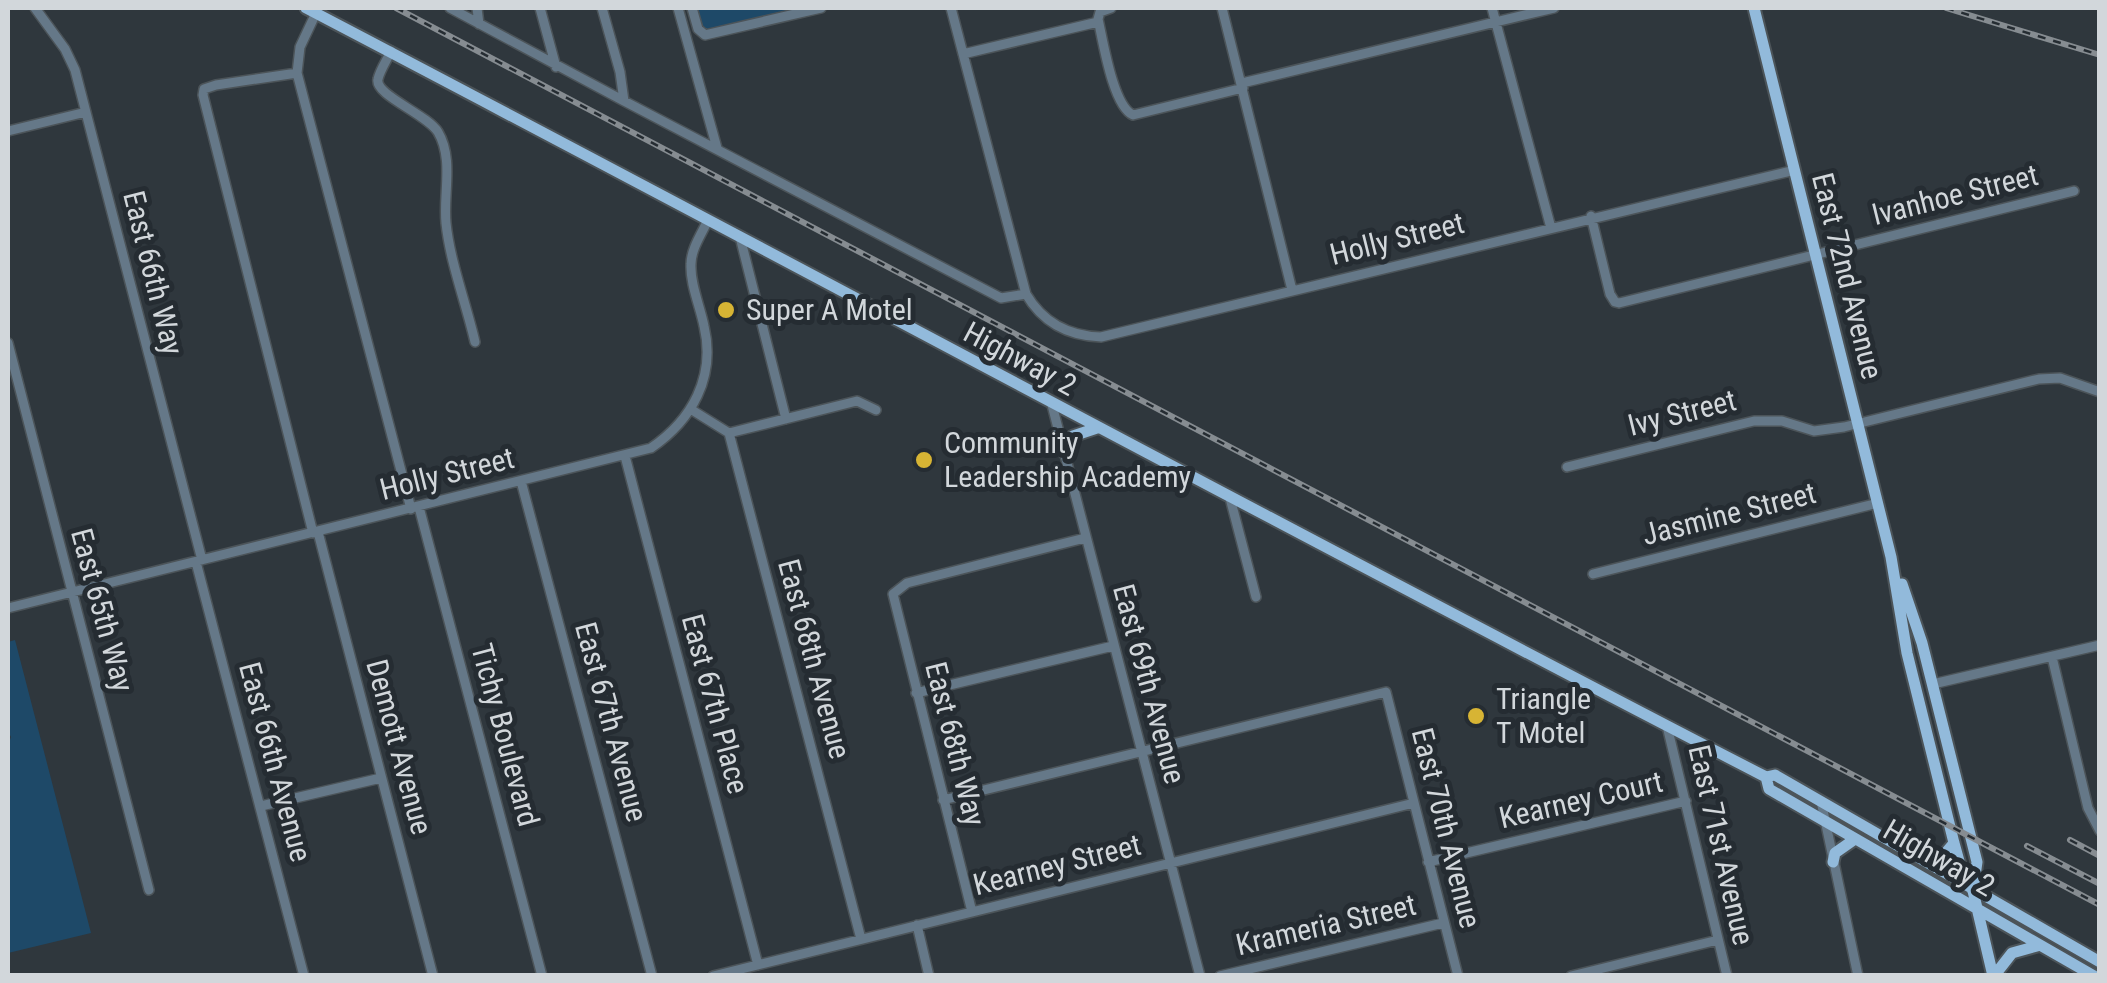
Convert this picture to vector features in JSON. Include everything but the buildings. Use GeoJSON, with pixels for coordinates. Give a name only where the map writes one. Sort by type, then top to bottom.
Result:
{"type":"FeatureCollection","features":[{"type":"Feature","properties":{"kind":"main road","name":"East 72nd Avenue"},"geometry":{"type":"LineString","coordinates":[[1754,8],[1891,557],[1907,653],[1954,844],[1962,872],[1973,891],[1993,976]]}},
{"type":"Feature","properties":{"kind":"main road","name":"Highway 2"},"geometry":{"type":"LineString","coordinates":[[311,10],[1052,405],[1766,778],[1769,788],[2094,976]]}},
{"type":"Feature","properties":{"kind":"main road"},"geometry":{"type":"LineString","coordinates":[[1064,452],[1073,436],[1097,428]]}},
{"type":"Feature","properties":{"kind":"main road","name":"East 72nd Avenue"},"geometry":{"type":"LineString","coordinates":[[1891,557],[1918,626],[1977,862],[1973,891]]}},
{"type":"Feature","properties":{"kind":"main road","name":"Highway 2"},"geometry":{"type":"LineString","coordinates":[[1766,778],[1775,774],[2100,962]]}},
{"type":"Feature","properties":{"kind":"main road"},"geometry":{"type":"LineString","coordinates":[[1833,862],[1835,852],[1855,839]]}},
{"type":"Feature","properties":{"kind":"main road"},"geometry":{"type":"LineString","coordinates":[[1910,854],[1936,858],[1949,852],[1954,844]]}},
{"type":"Feature","properties":{"kind":"main road"},"geometry":{"type":"LineString","coordinates":[[1993,976],[2016,950],[2040,946]]}},
{"type":"Feature","properties":{"kind":"street","name":"East 66th Way"},"geometry":{"type":"LineString","coordinates":[[35,8],[69,56],[86,112],[199,561]]}},
{"type":"Feature","properties":{"kind":"street"},"geometry":{"type":"LineString","coordinates":[[450,8],[1001,298],[1026,294],[951,8]]}},
{"type":"Feature","properties":{"kind":"street"},"geometry":{"type":"LineString","coordinates":[[477,8],[480,24]]}},
{"type":"Feature","properties":{"kind":"street"},"geometry":{"type":"LineString","coordinates":[[540,8],[556,66]]}},
{"type":"Feature","properties":{"kind":"street"},"geometry":{"type":"LineString","coordinates":[[602,8],[624,101]]}},
{"type":"Feature","properties":{"kind":"street"},"geometry":{"type":"LineString","coordinates":[[678,8],[717,148]]}},
{"type":"Feature","properties":{"kind":"street"},"geometry":{"type":"LineString","coordinates":[[692,8],[698,29],[705,35],[821,8]]}},
{"type":"Feature","properties":{"kind":"street"},"geometry":{"type":"LineString","coordinates":[[1111,8],[1100,12],[1098,22],[1118,100],[1133,114],[1554,8]]}},
{"type":"Feature","properties":{"kind":"street"},"geometry":{"type":"LineString","coordinates":[[1222,8],[1292,290]]}},
{"type":"Feature","properties":{"kind":"street"},"geometry":{"type":"LineString","coordinates":[[1492,8],[1550,228]]}},
{"type":"Feature","properties":{"kind":"street"},"geometry":{"type":"LineString","coordinates":[[311,10],[297,73],[415,508]]}},
{"type":"Feature","properties":{"kind":"street"},"geometry":{"type":"LineString","coordinates":[[963,54],[1098,22]]}},
{"type":"Feature","properties":{"kind":"street"},"geometry":{"type":"LineString","coordinates":[[390,51],[378,86],[385,95],[432,124],[442,140],[448,187],[446,224],[475,342]]}},
{"type":"Feature","properties":{"kind":"street"},"geometry":{"type":"LineString","coordinates":[[297,73],[206,87],[202,94],[316,532]]}},
{"type":"Feature","properties":{"kind":"street"},"geometry":{"type":"LineString","coordinates":[[8,131],[86,112]]}},
{"type":"Feature","properties":{"kind":"street","name":"Holly Street"},"geometry":{"type":"LineString","coordinates":[[1026,294],[1042,317],[1054,326],[1097,338],[1795,170]]}},
{"type":"Feature","properties":{"kind":"street","name":"Ivanhoe Street"},"geometry":{"type":"LineString","coordinates":[[1592,216],[1615,302],[1637,301],[2074,190]]}},
{"type":"Feature","properties":{"kind":"street"},"geometry":{"type":"LineString","coordinates":[[708,220],[690,261],[708,346],[702,384],[692,410],[728,433],[857,401],[876,410]]}},
{"type":"Feature","properties":{"kind":"street"},"geometry":{"type":"LineString","coordinates":[[740,237],[786,419]]}},
{"type":"Feature","properties":{"kind":"street","name":"East 65th Way"},"geometry":{"type":"LineString","coordinates":[[8,343],[149,890]]}},
{"type":"Feature","properties":{"kind":"street","name":"Ivy Street"},"geometry":{"type":"LineString","coordinates":[[1567,467],[1754,422],[1782,421],[1823,431],[2040,378],[2060,378],[2100,392]]}},
{"type":"Feature","properties":{"kind":"street","name":"East 69th Avenue"},"geometry":{"type":"LineString","coordinates":[[1052,405],[1200,976]]}},
{"type":"Feature","properties":{"kind":"street","name":"Holly Street"},"geometry":{"type":"LineString","coordinates":[[8,608],[625,456],[661,441],[692,410]]}},
{"type":"Feature","properties":{"kind":"street","name":"East 68th Avenue"},"geometry":{"type":"LineString","coordinates":[[728,433],[861,939]]}},
{"type":"Feature","properties":{"kind":"street","name":"East 67th Place"},"geometry":{"type":"LineString","coordinates":[[625,456],[758,964]]}},
{"type":"Feature","properties":{"kind":"street","name":"East 67th Avenue"},"geometry":{"type":"LineString","coordinates":[[521,482],[652,976]]}},
{"type":"Feature","properties":{"kind":"street"},"geometry":{"type":"LineString","coordinates":[[1230,498],[1256,597]]}},
{"type":"Feature","properties":{"kind":"street","name":"Jasmine Street"},"geometry":{"type":"LineString","coordinates":[[1593,574],[1878,503]]}},
{"type":"Feature","properties":{"kind":"street","name":"Tichy Boulevard"},"geometry":{"type":"LineString","coordinates":[[415,508],[542,976]]}},
{"type":"Feature","properties":{"kind":"street","name":"Demott Avenue"},"geometry":{"type":"LineString","coordinates":[[316,532],[433,976]]}},
{"type":"Feature","properties":{"kind":"street","name":"East 68th Way"},"geometry":{"type":"LineString","coordinates":[[972,912],[892,598],[896,588],[1085,538]]}},
{"type":"Feature","properties":{"kind":"street","name":"East 66th Avenue"},"geometry":{"type":"LineString","coordinates":[[199,561],[304,976]]}},
{"type":"Feature","properties":{"kind":"street"},"geometry":{"type":"LineString","coordinates":[[1933,684],[2100,645]]}},
{"type":"Feature","properties":{"kind":"street"},"geometry":{"type":"LineString","coordinates":[[916,693],[1113,646]]}},
{"type":"Feature","properties":{"kind":"street"},"geometry":{"type":"LineString","coordinates":[[2052,656],[2100,831]]}},
{"type":"Feature","properties":{"kind":"street","name":"East 70th Avenue"},"geometry":{"type":"LineString","coordinates":[[1140,751],[1386,692],[1458,976]]}},
{"type":"Feature","properties":{"kind":"street","name":"East 71st Avenue"},"geometry":{"type":"LineString","coordinates":[[1667,726],[1727,976]]}},
{"type":"Feature","properties":{"kind":"street"},"geometry":{"type":"LineString","coordinates":[[943,800],[1140,751]]}},
{"type":"Feature","properties":{"kind":"street"},"geometry":{"type":"LineString","coordinates":[[261,806],[381,778]]}},
{"type":"Feature","properties":{"kind":"street","name":"Kearney Court"},"geometry":{"type":"LineString","coordinates":[[1428,862],[1686,801]]}},
{"type":"Feature","properties":{"kind":"street"},"geometry":{"type":"LineString","coordinates":[[1821,802],[1858,976]]}},
{"type":"Feature","properties":{"kind":"street","name":"Kearney Street"},"geometry":{"type":"LineString","coordinates":[[712,976],[1414,804]]}},
{"type":"Feature","properties":{"kind":"street","name":"Krameria Street"},"geometry":{"type":"LineString","coordinates":[[1220,976],[1444,923]]}},
{"type":"Feature","properties":{"kind":"street"},"geometry":{"type":"LineString","coordinates":[[917,926],[930,976]]}},
{"type":"Feature","properties":{"kind":"street"},"geometry":{"type":"LineString","coordinates":[[1572,976],[1718,940]]}},
{"type":"Feature","properties":{"kind":"shaded area"},"geometry":{"type":"Polygon","coordinates":[[[689,8],[821,8],[710,35],[689,8]]]}},
{"type":"Feature","properties":{"kind":"shaded area"},"geometry":{"type":"Polygon","coordinates":[[[15,640],[91,933],[8,953],[11,737],[8,642],[15,640]]]}},
{"type":"Feature","properties":{"kind":"railway"},"geometry":{"type":"LineString","coordinates":[[396,8],[2100,905]]}},
{"type":"Feature","properties":{"kind":"railway"},"geometry":{"type":"LineString","coordinates":[[1946,8],[2100,55]]}},
{"type":"Feature","properties":{"kind":"railway"},"geometry":{"type":"LineString","coordinates":[[2070,840],[2100,856]]}},
{"type":"Feature","properties":{"kind":"railway"},"geometry":{"type":"LineString","coordinates":[[2027,846],[2100,884]]}},
{"type":"Feature","properties":{"kind":"place","name":"Super A Motel"},"geometry":{"type":"Point","coordinates":[726,310]}},
{"type":"Feature","properties":{"kind":"place","name":"Community Leadership Academy"},"geometry":{"type":"Point","coordinates":[924,460]}},
{"type":"Feature","properties":{"kind":"place","name":"Triangle T Motel"},"geometry":{"type":"Point","coordinates":[1476,716]}}]}
